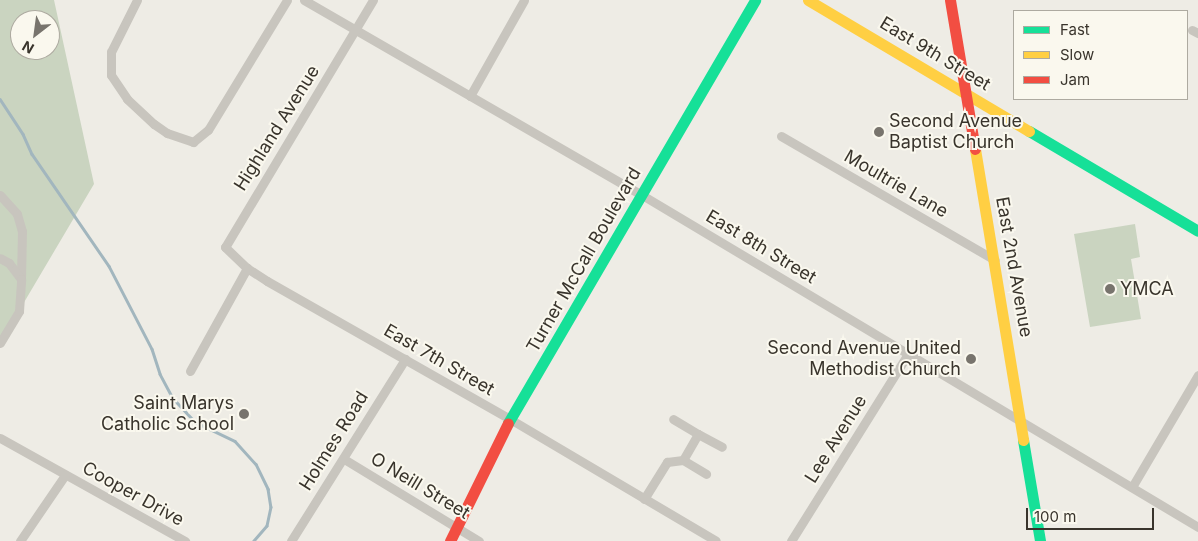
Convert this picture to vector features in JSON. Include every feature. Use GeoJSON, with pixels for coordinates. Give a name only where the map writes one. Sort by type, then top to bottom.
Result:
{"type":"FeatureCollection","features":[{"type":"Feature","properties":{"kind":"main road","name":"Turner McCall Boulevard"},"geometry":{"type":"LineString","coordinates":[[450,541],[454,527],[510,419],[755,0]]}},
{"type":"Feature","properties":{"kind":"main road","name":"East 9th Street"},"geometry":{"type":"LineString","coordinates":[[808,0],[1198,231]]}},
{"type":"Feature","properties":{"kind":"main road","name":"East 2nd Avenue"},"geometry":{"type":"LineString","coordinates":[[950,0],[995,260],[1040,541]]}},
{"type":"Feature","properties":{"kind":"street"},"geometry":{"type":"LineString","coordinates":[[137,0],[111,52],[111,75],[127,99],[154,124],[167,133],[193,142],[208,130],[287,0]]}},
{"type":"Feature","properties":{"kind":"street","name":"East 8th Street"},"geometry":{"type":"LineString","coordinates":[[304,0],[642,195],[1198,527]]}},
{"type":"Feature","properties":{"kind":"street","name":"Highland Avenue"},"geometry":{"type":"LineString","coordinates":[[247,268],[226,247],[231,234],[373,0]]}},
{"type":"Feature","properties":{"kind":"street"},"geometry":{"type":"LineString","coordinates":[[470,96],[524,0]]}},
{"type":"Feature","properties":{"kind":"street","name":"Moultrie Lane"},"geometry":{"type":"LineString","coordinates":[[781,136],[995,260]]}},
{"type":"Feature","properties":{"kind":"street"},"geometry":{"type":"LineString","coordinates":[[0,194],[16,214],[22,231],[19,311],[0,343]]}},
{"type":"Feature","properties":{"kind":"street"},"geometry":{"type":"LineString","coordinates":[[0,258],[9,263],[21,279]]}},
{"type":"Feature","properties":{"kind":"street"},"geometry":{"type":"LineString","coordinates":[[190,370],[247,268]]}},
{"type":"Feature","properties":{"kind":"street","name":"East 7th Street"},"geometry":{"type":"LineString","coordinates":[[247,268],[510,419],[716,541]]}},
{"type":"Feature","properties":{"kind":"street","name":"Lee Avenue"},"geometry":{"type":"LineString","coordinates":[[792,541],[908,354]]}},
{"type":"Feature","properties":{"kind":"street","name":"Holmes Road"},"geometry":{"type":"LineString","coordinates":[[291,541],[405,359]]}},
{"type":"Feature","properties":{"kind":"street"},"geometry":{"type":"LineString","coordinates":[[1132,487],[1198,375]]}},
{"type":"Feature","properties":{"kind":"street"},"geometry":{"type":"LineString","coordinates":[[673,419],[722,447]]}},
{"type":"Feature","properties":{"kind":"street"},"geometry":{"type":"LineString","coordinates":[[683,460],[698,434]]}},
{"type":"Feature","properties":{"kind":"street","name":"Cooper Drive"},"geometry":{"type":"LineString","coordinates":[[0,438],[185,541]]}},
{"type":"Feature","properties":{"kind":"street","name":"O Neill Street"},"geometry":{"type":"LineString","coordinates":[[344,459],[479,541]]}},
{"type":"Feature","properties":{"kind":"street"},"geometry":{"type":"LineString","coordinates":[[644,498],[667,462],[683,460],[706,474]]}},
{"type":"Feature","properties":{"kind":"street"},"geometry":{"type":"LineString","coordinates":[[20,541],[65,475]]}},
{"type":"Feature","properties":{"kind":"green space"},"geometry":{"type":"Polygon","coordinates":[[[0,0],[54,0],[56,10],[10,10],[10,60],[60,60],[60,28],[94,184],[0,343],[0,0]]]}},
{"type":"Feature","properties":{"kind":"green space","name":"YMCA"},"geometry":{"type":"Polygon","coordinates":[[[1135,224],[1140,257],[1131,259],[1141,319],[1090,327],[1074,234],[1135,224]]]}},
{"type":"Feature","properties":{"kind":"waterway"},"geometry":{"type":"LineString","coordinates":[[0,99],[23,134],[32,154],[109,266],[152,349],[160,374],[172,397],[195,422],[235,441],[256,464],[268,489],[271,507],[267,526],[254,541]]}},
{"type":"Feature","properties":{"kind":"traffic: fast"},"geometry":{"type":"LineString","coordinates":[[508,423],[755,0]]}},
{"type":"Feature","properties":{"kind":"traffic: fast"},"geometry":{"type":"LineString","coordinates":[[1029,131],[1198,231]]}},
{"type":"Feature","properties":{"kind":"traffic: fast"},"geometry":{"type":"LineString","coordinates":[[1023,440],[1040,541]]}},
{"type":"Feature","properties":{"kind":"traffic: slow"},"geometry":{"type":"LineString","coordinates":[[808,0],[1029,131]]}},
{"type":"Feature","properties":{"kind":"traffic: slow"},"geometry":{"type":"LineString","coordinates":[[975,149],[1023,440]]}},
{"type":"Feature","properties":{"kind":"traffic: jam"},"geometry":{"type":"LineString","coordinates":[[950,0],[975,149]]}},
{"type":"Feature","properties":{"kind":"traffic: jam"},"geometry":{"type":"LineString","coordinates":[[450,541],[508,423]]}},
{"type":"Feature","properties":{"kind":"place","name":"Second Avenue Baptist Church"},"geometry":{"type":"Point","coordinates":[879,132]}},
{"type":"Feature","properties":{"kind":"place","name":"YMCA"},"geometry":{"type":"Point","coordinates":[1110,289]}},
{"type":"Feature","properties":{"kind":"place","name":"Second Avenue United Methodist Church"},"geometry":{"type":"Point","coordinates":[971,359]}},
{"type":"Feature","properties":{"kind":"place","name":"Saint Marys Catholic School"},"geometry":{"type":"Point","coordinates":[244,414]}}]}
